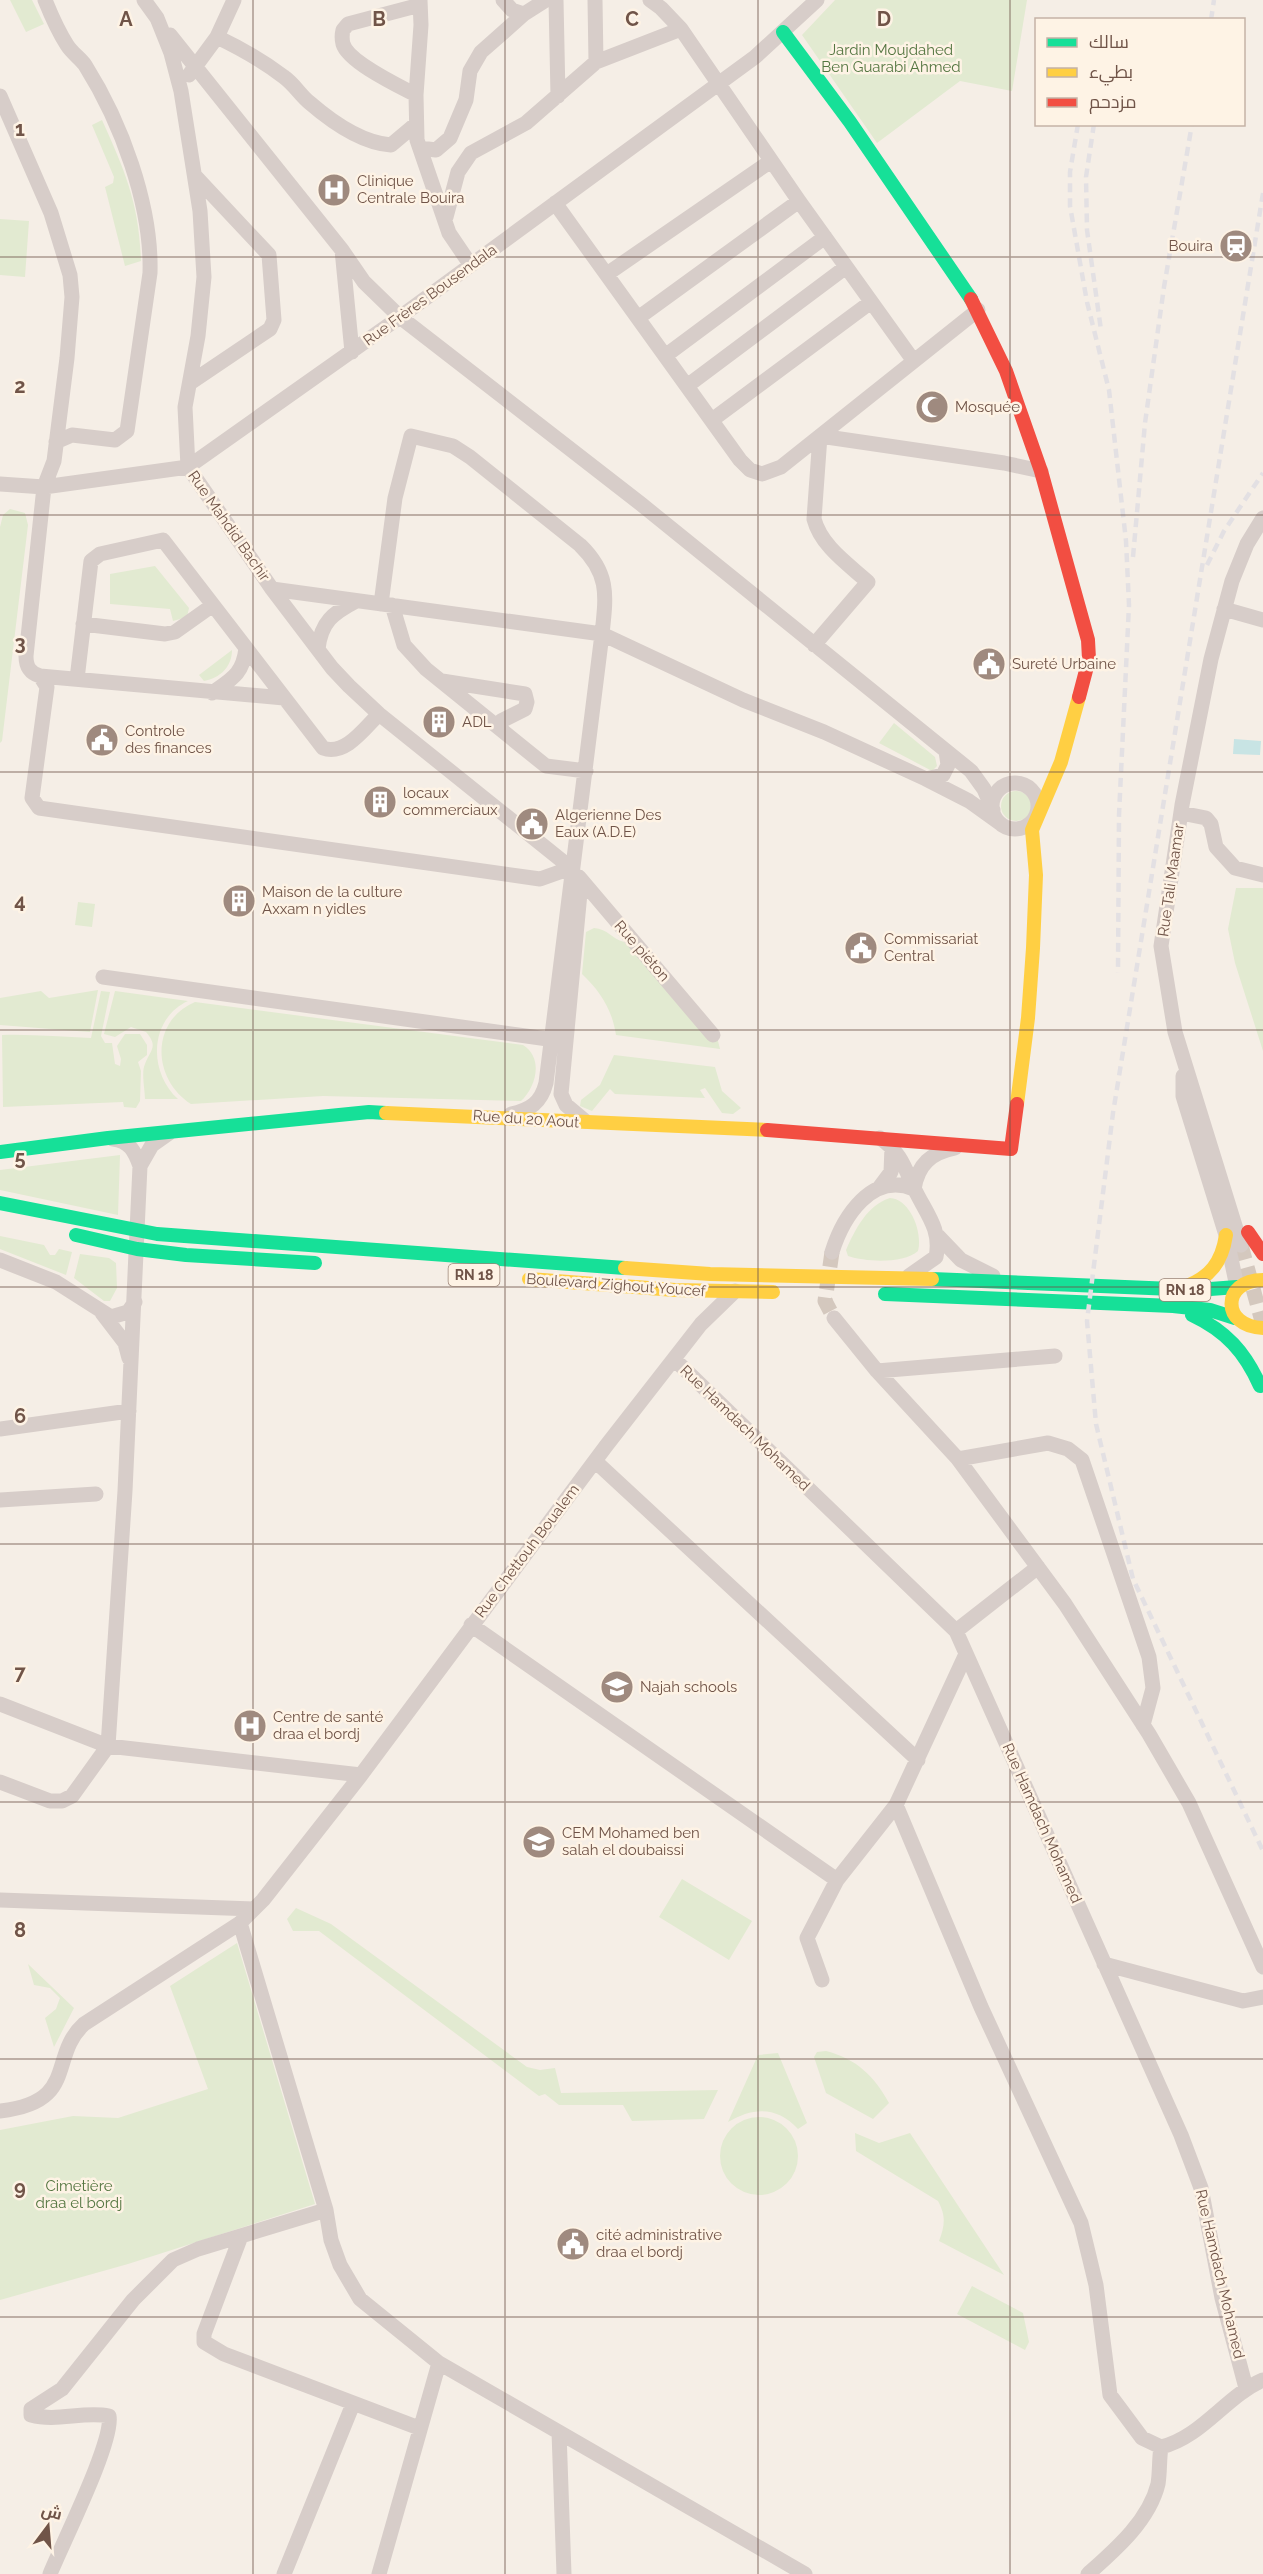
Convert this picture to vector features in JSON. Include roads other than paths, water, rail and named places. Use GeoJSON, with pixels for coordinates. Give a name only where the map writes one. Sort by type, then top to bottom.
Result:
{"type":"FeatureCollection","features":[{"type":"Feature","properties":{"kind":"main road"},"geometry":{"type":"LineString","coordinates":[[783,32],[850,122],[978,310],[1006,370],[1041,471],[1090,649],[1057,775],[1038,812],[1032,830],[1033,855]]}},
{"type":"Feature","properties":{"kind":"main road","name":"Rue du 20 Aout"},"geometry":{"type":"LineString","coordinates":[[0,1152],[108,1138],[369,1112],[502,1116],[587,1123],[879,1138],[1007,1150],[1013,1144],[1034,948],[1036,875],[1033,855]]}},
{"type":"Feature","properties":{"kind":"main road","name":"RN 18"},"geometry":{"type":"LineString","coordinates":[[0,1203],[137,1230]]}},
{"type":"Feature","properties":{"kind":"main road","name":"Boulevard Zighout Youcef"},"geometry":{"type":"LineString","coordinates":[[137,1230],[157,1234],[592,1267],[716,1274],[1007,1281],[1176,1289],[1237,1287],[1251,1279],[1263,1280]]}},
{"type":"Feature","properties":{"kind":"main road"},"geometry":{"type":"LineString","coordinates":[[58,1231],[137,1249],[186,1255],[326,1264]]}},
{"type":"Feature","properties":{"kind":"main road"},"geometry":{"type":"LineString","coordinates":[[1176,1289],[1194,1284],[1215,1268],[1221,1259],[1226,1235]]}},
{"type":"Feature","properties":{"kind":"main road"},"geometry":{"type":"LineString","coordinates":[[1245,1238],[1263,1254]]}},
{"type":"Feature","properties":{"kind":"main road","name":"Boulevard Zighout Youcef"},"geometry":{"type":"LineString","coordinates":[[520,1278],[675,1290],[789,1292]]}},
{"type":"Feature","properties":{"kind":"main road"},"geometry":{"type":"LineString","coordinates":[[1237,1287],[1231,1302],[1235,1318],[1248,1328],[1263,1328]]}},
{"type":"Feature","properties":{"kind":"main road","name":"RN 18"},"geometry":{"type":"LineString","coordinates":[[875,1293],[1173,1306],[1210,1310],[1235,1318]]}},
{"type":"Feature","properties":{"kind":"main road"},"geometry":{"type":"LineString","coordinates":[[1173,1306],[1232,1338],[1246,1353],[1260,1386]]}},
{"type":"Feature","properties":{"kind":"street"},"geometry":{"type":"LineString","coordinates":[[45,0],[68,47],[84,63],[98,88],[131,162],[142,196],[151,248],[150,273],[127,431],[115,440],[72,435],[56,442]]}},
{"type":"Feature","properties":{"kind":"street","name":"Rue Mahdid Bachir"},"geometry":{"type":"LineString","coordinates":[[144,0],[157,18],[171,53],[195,176],[204,277],[185,407],[188,467],[272,588],[343,680],[380,714],[571,868]]}},
{"type":"Feature","properties":{"kind":"street"},"geometry":{"type":"LineString","coordinates":[[180,91],[217,36],[234,0]]}},
{"type":"Feature","properties":{"kind":"street"},"geometry":{"type":"LineString","coordinates":[[504,0],[512,10],[524,14]]}},
{"type":"Feature","properties":{"kind":"street"},"geometry":{"type":"LineString","coordinates":[[420,148],[436,150],[450,138],[466,100],[467,82],[473,64],[481,52],[524,14],[546,0]]}},
{"type":"Feature","properties":{"kind":"street"},"geometry":{"type":"LineString","coordinates":[[556,0],[558,96]]}},
{"type":"Feature","properties":{"kind":"street"},"geometry":{"type":"LineString","coordinates":[[595,0],[596,62]]}},
{"type":"Feature","properties":{"kind":"street"},"geometry":{"type":"LineString","coordinates":[[650,0],[681,29],[799,201],[914,360]]}},
{"type":"Feature","properties":{"kind":"street","name":"Rue Frères Bousendala"},"geometry":{"type":"LineString","coordinates":[[0,484],[44,487],[188,467],[352,352],[755,57],[817,0]]}},
{"type":"Feature","properties":{"kind":"street"},"geometry":{"type":"LineString","coordinates":[[416,95],[357,61],[347,52],[343,45],[343,30],[348,24],[420,2],[416,95],[416,124],[420,148],[446,217],[449,233],[470,264]]}},
{"type":"Feature","properties":{"kind":"street"},"geometry":{"type":"LineString","coordinates":[[157,18],[342,250],[364,282],[400,317],[641,504],[970,771],[984,789],[1000,820],[1019,837],[1033,855]]}},
{"type":"Feature","properties":{"kind":"street"},"geometry":{"type":"LineString","coordinates":[[446,217],[458,172],[471,153],[526,123],[596,62],[681,29]]}},
{"type":"Feature","properties":{"kind":"street"},"geometry":{"type":"LineString","coordinates":[[217,36],[253,55],[287,78],[309,103],[335,122],[376,144],[391,145],[403,138],[416,124]]}},
{"type":"Feature","properties":{"kind":"street"},"geometry":{"type":"LineString","coordinates":[[0,96],[51,213],[70,275],[72,297],[54,461],[44,487],[26,662],[32,674],[40,676],[284,698]]}},
{"type":"Feature","properties":{"kind":"street"},"geometry":{"type":"LineString","coordinates":[[607,274],[771,160]]}},
{"type":"Feature","properties":{"kind":"street"},"geometry":{"type":"LineString","coordinates":[[190,382],[270,329],[274,320],[269,255],[195,176]]}},
{"type":"Feature","properties":{"kind":"street"},"geometry":{"type":"LineString","coordinates":[[638,318],[799,201]]}},
{"type":"Feature","properties":{"kind":"street"},"geometry":{"type":"LineString","coordinates":[[555,203],[740,460],[750,470],[762,474],[781,467],[978,310]]}},
{"type":"Feature","properties":{"kind":"street"},"geometry":{"type":"LineString","coordinates":[[665,356],[825,237]]}},
{"type":"Feature","properties":{"kind":"street"},"geometry":{"type":"LineString","coordinates":[[342,250],[352,352]]}},
{"type":"Feature","properties":{"kind":"street"},"geometry":{"type":"LineString","coordinates":[[687,386],[846,267]]}},
{"type":"Feature","properties":{"kind":"street"},"geometry":{"type":"LineString","coordinates":[[712,420],[871,302]]}},
{"type":"Feature","properties":{"kind":"street"},"geometry":{"type":"LineString","coordinates":[[547,1120],[560,1110],[563,1101],[558,1040],[571,868],[586,771],[602,634],[606,593],[604,580],[591,555],[470,457],[453,446],[411,436],[396,498],[386,604],[404,645],[414,658],[546,766],[586,771]]}},
{"type":"Feature","properties":{"kind":"street"},"geometry":{"type":"LineString","coordinates":[[814,645],[868,582],[824,541],[817,530],[814,519],[820,436]]}},
{"type":"Feature","properties":{"kind":"street"},"geometry":{"type":"LineString","coordinates":[[820,436],[1004,463],[1041,471]]}},
{"type":"Feature","properties":{"kind":"street"},"geometry":{"type":"LineString","coordinates":[[1004,463],[1021,451],[1029,438]]}},
{"type":"Feature","properties":{"kind":"street","name":"Rue Tali Maamar"},"geometry":{"type":"LineString","coordinates":[[1183,1061],[1168,998],[1161,946],[1181,813],[1211,659],[1224,609],[1247,544],[1263,518]]}},
{"type":"Feature","properties":{"kind":"street"},"geometry":{"type":"LineString","coordinates":[[77,679],[89,568],[95,556],[163,540],[323,748],[331,751],[343,748],[380,714]]}},
{"type":"Feature","properties":{"kind":"street"},"geometry":{"type":"LineString","coordinates":[[272,588],[602,634],[743,700],[824,732],[926,779],[1000,820],[1022,828],[1029,825],[1038,812],[1037,798],[1027,787]]}},
{"type":"Feature","properties":{"kind":"street"},"geometry":{"type":"LineString","coordinates":[[318,650],[319,638],[326,621],[334,613],[356,601]]}},
{"type":"Feature","properties":{"kind":"street"},"geometry":{"type":"LineString","coordinates":[[83,624],[165,634],[174,632],[213,605]]}},
{"type":"Feature","properties":{"kind":"street"},"geometry":{"type":"LineString","coordinates":[[1224,609],[1263,620]]}},
{"type":"Feature","properties":{"kind":"street"},"geometry":{"type":"LineString","coordinates":[[212,693],[234,677],[244,664],[246,648]]}},
{"type":"Feature","properties":{"kind":"street"},"geometry":{"type":"LineString","coordinates":[[40,676],[47,687],[32,798],[39,808],[540,879],[571,868]]}},
{"type":"Feature","properties":{"kind":"street"},"geometry":{"type":"LineString","coordinates":[[442,681],[520,691],[527,698],[525,709],[501,721],[498,727]]}},
{"type":"Feature","properties":{"kind":"street"},"geometry":{"type":"LineString","coordinates":[[469,704],[468,693],[477,684]]}},
{"type":"Feature","properties":{"kind":"street"},"geometry":{"type":"LineString","coordinates":[[926,779],[943,775],[948,765],[946,751]]}},
{"type":"Feature","properties":{"kind":"street"},"geometry":{"type":"LineString","coordinates":[[970,771],[994,783],[1006,785],[1013,783],[1027,787],[1045,783],[1057,775]]}},
{"type":"Feature","properties":{"kind":"street"},"geometry":{"type":"LineString","coordinates":[[1000,820],[995,796],[1006,785]]}},
{"type":"Feature","properties":{"kind":"street"},"geometry":{"type":"LineString","coordinates":[[971,803],[982,803],[986,800],[984,789]]}},
{"type":"Feature","properties":{"kind":"street"},"geometry":{"type":"LineString","coordinates":[[1181,813],[1206,818],[1212,824],[1216,847],[1234,868],[1263,875]]}},
{"type":"Feature","properties":{"kind":"street"},"geometry":{"type":"LineString","coordinates":[[502,1116],[528,1109],[538,1102],[558,1040],[580,893],[571,868]]}},
{"type":"Feature","properties":{"kind":"street","name":"Rue piéton"},"geometry":{"type":"LineString","coordinates":[[571,868],[713,1035]]}},
{"type":"Feature","properties":{"kind":"street"},"geometry":{"type":"LineString","coordinates":[[103,977],[558,1040]]}},
{"type":"Feature","properties":{"kind":"street"},"geometry":{"type":"LineString","coordinates":[[1183,1061],[1183,1096],[1226,1235],[1237,1287]]}},
{"type":"Feature","properties":{"kind":"street"},"geometry":{"type":"LineString","coordinates":[[1183,1061],[1202,1089],[1245,1238],[1263,1268]]}},
{"type":"Feature","properties":{"kind":"street"},"geometry":{"type":"LineString","coordinates":[[563,1101],[575,1115],[587,1123]]}},
{"type":"Feature","properties":{"kind":"street"},"geometry":{"type":"LineString","coordinates":[[140,1166],[152,1145],[174,1131]]}},
{"type":"Feature","properties":{"kind":"street"},"geometry":{"type":"LineString","coordinates":[[0,1782],[50,1801],[62,1801],[72,1796],[108,1746],[129,1411],[140,1166],[129,1145],[118,1139],[108,1138]]}},
{"type":"Feature","properties":{"kind":"street"},"geometry":{"type":"LineString","coordinates":[[879,1138],[892,1147],[907,1167],[914,1189],[938,1236],[969,1266],[1007,1281]]}},
{"type":"Feature","properties":{"kind":"street"},"geometry":{"type":"LineString","coordinates":[[914,1189],[918,1172],[924,1163],[941,1152],[966,1146]]}},
{"type":"Feature","properties":{"kind":"street"},"geometry":{"type":"LineString","coordinates":[[832,1252],[842,1226],[854,1208],[879,1188],[891,1172],[892,1147]]}},
{"type":"Feature","properties":{"kind":"street"},"geometry":{"type":"LineString","coordinates":[[879,1188],[898,1184],[914,1189]]}},
{"type":"Feature","properties":{"kind":"street"},"geometry":{"type":"LineString","coordinates":[[906,1278],[936,1257],[938,1236]]}},
{"type":"Feature","properties":{"kind":"street"},"geometry":{"type":"LineString","coordinates":[[0,1260],[56,1282],[111,1317],[120,1317],[128,1312],[135,1302]]}},
{"type":"Feature","properties":{"kind":"street"},"geometry":{"type":"LineString","coordinates":[[675,1290],[696,1297],[702,1304],[697,1329]]}},
{"type":"Feature","properties":{"kind":"street","name":"Rue Chettouh Boualem"},"geometry":{"type":"LineString","coordinates":[[0,2111],[16,2109],[36,2100],[56,2085],[72,2038],[96,2014],[240,1923],[254,1909],[361,1775],[471,1625],[697,1329],[735,1292]]}},
{"type":"Feature","properties":{"kind":"street"},"geometry":{"type":"LineString","coordinates":[[102,1313],[125,1343],[131,1370]]}},
{"type":"Feature","properties":{"kind":"street"},"geometry":{"type":"LineString","coordinates":[[834,1318],[877,1371],[958,1459],[1038,1567],[1143,1725],[1189,1803],[1263,1967]]}},
{"type":"Feature","properties":{"kind":"street"},"geometry":{"type":"LineString","coordinates":[[1235,1318],[1246,1337],[1263,1402]]}},
{"type":"Feature","properties":{"kind":"street"},"geometry":{"type":"LineString","coordinates":[[877,1371],[1055,1356]]}},
{"type":"Feature","properties":{"kind":"street","name":"Rue Hamdach Mohamed"},"geometry":{"type":"LineString","coordinates":[[674,1359],[956,1631],[1181,2135],[1201,2188],[1222,2298],[1246,2388]]}},
{"type":"Feature","properties":{"kind":"street"},"geometry":{"type":"LineString","coordinates":[[0,1429],[129,1411]]}},
{"type":"Feature","properties":{"kind":"street"},"geometry":{"type":"LineString","coordinates":[[958,1459],[1048,1443],[1068,1449],[1082,1460],[1149,1656],[1153,1688],[1143,1725]]}},
{"type":"Feature","properties":{"kind":"street"},"geometry":{"type":"LineString","coordinates":[[595,1461],[918,1760]]}},
{"type":"Feature","properties":{"kind":"street"},"geometry":{"type":"LineString","coordinates":[[0,1500],[96,1494]]}},
{"type":"Feature","properties":{"kind":"street"},"geometry":{"type":"LineString","coordinates":[[956,1631],[1038,1567]]}},
{"type":"Feature","properties":{"kind":"street"},"geometry":{"type":"LineString","coordinates":[[471,1625],[837,1880]]}},
{"type":"Feature","properties":{"kind":"street"},"geometry":{"type":"LineString","coordinates":[[822,1980],[807,1938],[837,1880],[896,1805],[966,1654]]}},
{"type":"Feature","properties":{"kind":"street"},"geometry":{"type":"LineString","coordinates":[[0,1704],[108,1746],[361,1775]]}},
{"type":"Feature","properties":{"kind":"street"},"geometry":{"type":"LineString","coordinates":[[896,1805],[981,2007],[1081,2223],[1096,2285],[1110,2395],[1142,2439],[1161,2447],[1180,2440],[1219,2412],[1246,2388],[1263,2380]]}},
{"type":"Feature","properties":{"kind":"street"},"geometry":{"type":"LineString","coordinates":[[0,1899],[254,1909]]}},
{"type":"Feature","properties":{"kind":"street"},"geometry":{"type":"LineString","coordinates":[[240,1923],[326,2210],[331,2240],[340,2265],[360,2299],[439,2363],[805,2574]]}},
{"type":"Feature","properties":{"kind":"street"},"geometry":{"type":"LineString","coordinates":[[1104,1964],[1244,2001],[1263,1996]]}},
{"type":"Feature","properties":{"kind":"street"},"geometry":{"type":"LineString","coordinates":[[50,2574],[92,2478],[111,2425],[109,2416],[99,2414],[48,2418],[30,2415],[31,2409],[69,2382],[133,2300],[173,2260],[182,2254],[326,2210]]}},
{"type":"Feature","properties":{"kind":"street"},"geometry":{"type":"LineString","coordinates":[[241,2236],[204,2334],[204,2342],[212,2349],[419,2427]]}},
{"type":"Feature","properties":{"kind":"street"},"geometry":{"type":"LineString","coordinates":[[379,2574],[439,2363]]}},
{"type":"Feature","properties":{"kind":"street"},"geometry":{"type":"LineString","coordinates":[[285,2574],[353,2404]]}},
{"type":"Feature","properties":{"kind":"street"},"geometry":{"type":"LineString","coordinates":[[559,2432],[564,2574]]}},
{"type":"Feature","properties":{"kind":"street"},"geometry":{"type":"LineString","coordinates":[[1088,2574],[1122,2543],[1146,2511],[1158,2484],[1161,2447]]}},
{"type":"Feature","properties":{"kind":"water"},"geometry":{"type":"Polygon","coordinates":[[[1234,739],[1261,741],[1260,755],[1233,754],[1234,739]]]}},
{"type":"Feature","properties":{"kind":"tunnel"},"geometry":{"type":"LineString","coordinates":[[1241,1245],[1263,1325]]}},
{"type":"Feature","properties":{"kind":"tunnel"},"geometry":{"type":"LineString","coordinates":[[832,1252],[825,1301],[834,1318]]}},
{"type":"Feature","properties":{"kind":"railway"},"geometry":{"type":"LineString","coordinates":[[1211,18],[1214,0]]}},
{"type":"Feature","properties":{"kind":"railway"},"geometry":{"type":"LineString","coordinates":[[1078,126],[1070,172],[1070,206],[1087,302],[1109,390],[1126,541],[1129,605],[1119,815],[1118,973]]}},
{"type":"Feature","properties":{"kind":"railway"},"geometry":{"type":"LineString","coordinates":[[1094,126],[1086,177],[1087,230],[1101,330]]}},
{"type":"Feature","properties":{"kind":"railway"},"geometry":{"type":"LineString","coordinates":[[1133,557],[1145,423],[1164,287],[1192,126]]}},
{"type":"Feature","properties":{"kind":"railway"},"geometry":{"type":"LineString","coordinates":[[1263,193],[1113,1113],[1087,1321],[1096,1424],[1133,1579],[1263,1851]]}},
{"type":"Feature","properties":{"kind":"railway"},"geometry":{"type":"LineString","coordinates":[[1207,565],[1224,531],[1263,473]]}},
{"type":"Feature","properties":{"kind":"place","name":"Clinique Centrale Bouira"},"geometry":{"type":"Point","coordinates":[334,190]}},
{"type":"Feature","properties":{"kind":"place","name":"Bouira"},"geometry":{"type":"Point","coordinates":[1236,246]}},
{"type":"Feature","properties":{"kind":"place","name":"Mosquée"},"geometry":{"type":"Point","coordinates":[932,407]}},
{"type":"Feature","properties":{"kind":"place","name":"Sureté Urbaine"},"geometry":{"type":"Point","coordinates":[989,664]}},
{"type":"Feature","properties":{"kind":"place","name":"ADL"},"geometry":{"type":"Point","coordinates":[439,722]}},
{"type":"Feature","properties":{"kind":"place","name":"Controle des finances"},"geometry":{"type":"Point","coordinates":[102,740]}},
{"type":"Feature","properties":{"kind":"place","name":"locaux commerciaux"},"geometry":{"type":"Point","coordinates":[380,802]}},
{"type":"Feature","properties":{"kind":"place","name":"Algerienne Des Eaux (A.D.E)"},"geometry":{"type":"Point","coordinates":[532,824]}},
{"type":"Feature","properties":{"kind":"place","name":"Maison de la culture Axxam n yidles"},"geometry":{"type":"Point","coordinates":[239,901]}},
{"type":"Feature","properties":{"kind":"place","name":"Commissariat Central"},"geometry":{"type":"Point","coordinates":[861,948]}},
{"type":"Feature","properties":{"kind":"place","name":"Najah schools"},"geometry":{"type":"Point","coordinates":[617,1687]}},
{"type":"Feature","properties":{"kind":"place","name":"Centre de santé draa el bordj"},"geometry":{"type":"Point","coordinates":[250,1726]}},
{"type":"Feature","properties":{"kind":"place","name":"CEM Mohamed ben salah el doubaissi"},"geometry":{"type":"Point","coordinates":[539,1842]}},
{"type":"Feature","properties":{"kind":"place","name":"cité administrative draa el bordj"},"geometry":{"type":"Point","coordinates":[573,2244]}},
{"type":"Feature","properties":{"kind":"park label","name":"Jardin Moujdahed Ben Guarabi Ahmed"},"geometry":{"type":"Point","coordinates":[891,58]}},
{"type":"Feature","properties":{"kind":"park label","name":"Cimetière draa el bordj"},"geometry":{"type":"Point","coordinates":[79,2194]}}]}
